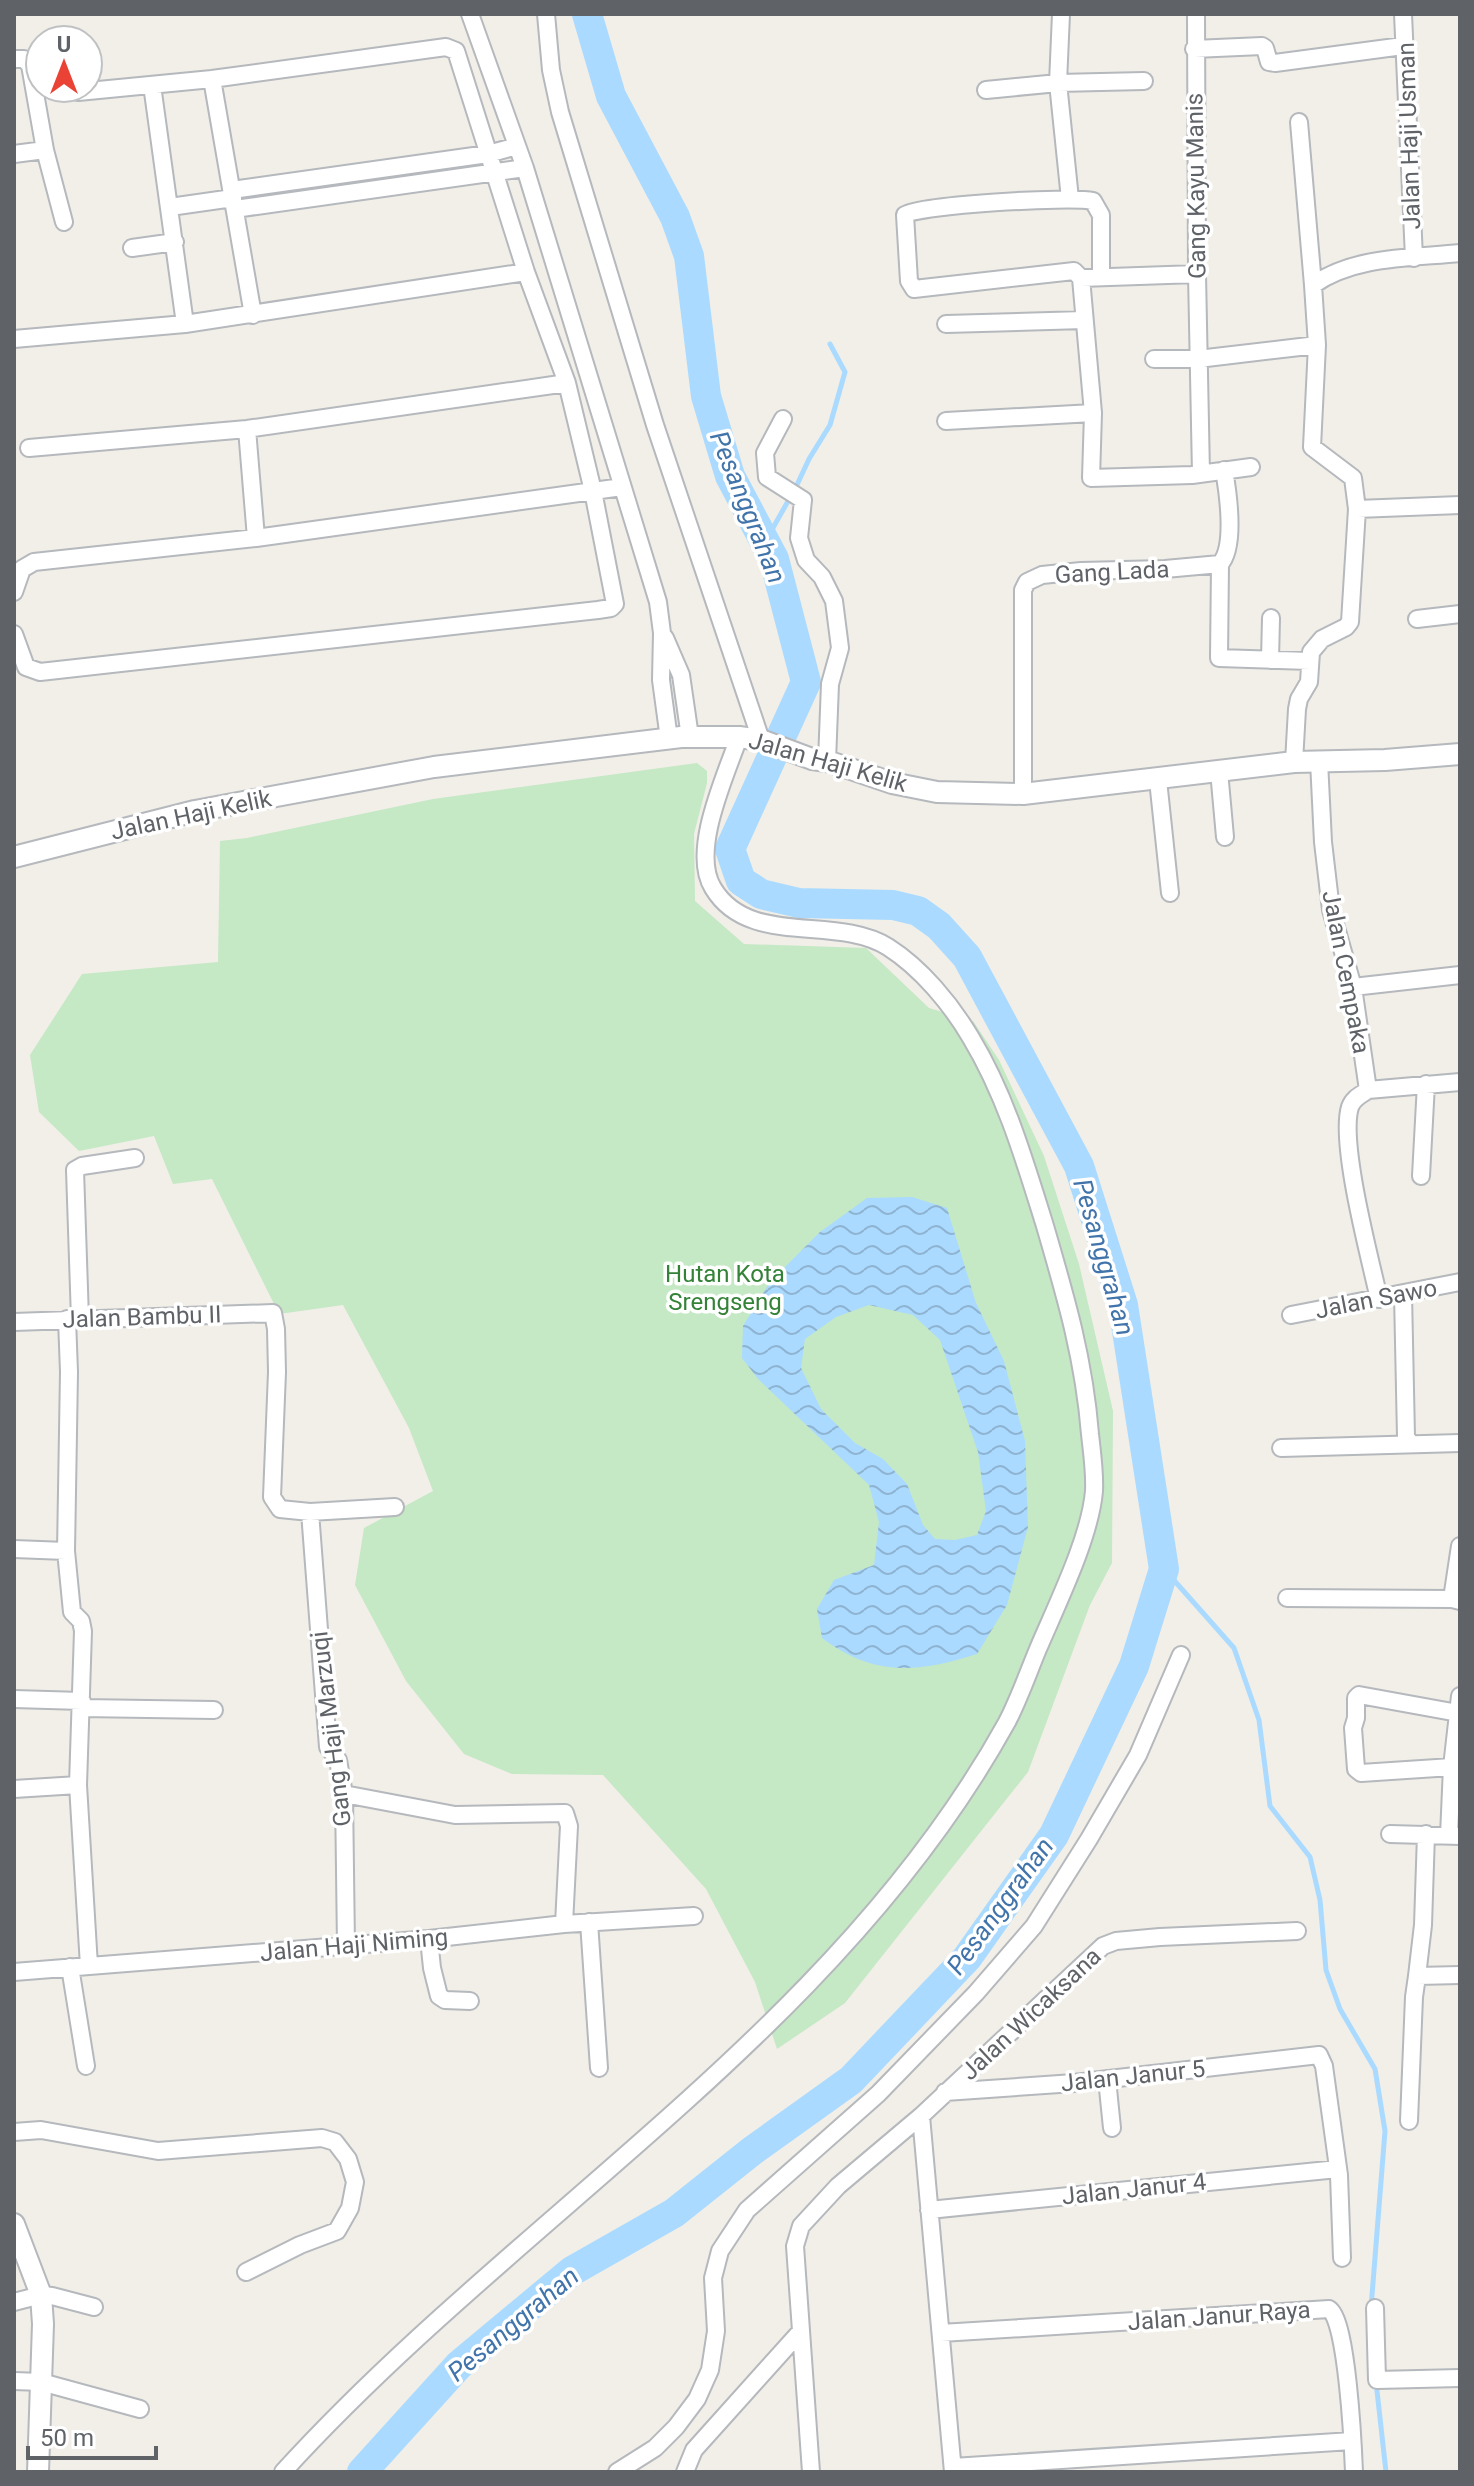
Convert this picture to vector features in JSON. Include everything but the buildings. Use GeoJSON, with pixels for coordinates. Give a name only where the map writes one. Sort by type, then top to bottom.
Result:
{"type":"FeatureCollection","features":[{"type":"Feature","properties":{"kind":"street"},"geometry":{"type":"LineString","coordinates":[[470,14],[525,168],[658,602],[662,633],[661,680],[680,738]]}},
{"type":"Feature","properties":{"kind":"street"},"geometry":{"type":"LineString","coordinates":[[546,14],[551,70],[560,112],[655,425],[764,741]]}},
{"type":"Feature","properties":{"kind":"street"},"geometry":{"type":"LineString","coordinates":[[1061,14],[1058,83],[1070,199]]}},
{"type":"Feature","properties":{"kind":"street","name":"Gang Kayu Manis"},"geometry":{"type":"LineString","coordinates":[[1196,14],[1201,474]]}},
{"type":"Feature","properties":{"kind":"street","name":"Jalan Haji Usman"},"geometry":{"type":"LineString","coordinates":[[1403,14],[1414,258]]}},
{"type":"Feature","properties":{"kind":"street"},"geometry":{"type":"LineString","coordinates":[[1194,49],[1262,46],[1269,62],[1275,63],[1403,46]]}},
{"type":"Feature","properties":{"kind":"street"},"geometry":{"type":"LineString","coordinates":[[14,634],[26,667],[40,672],[614,607],[615,599],[593,491],[567,383],[526,272],[456,51],[452,48],[104,90]]}},
{"type":"Feature","properties":{"kind":"street"},"geometry":{"type":"LineString","coordinates":[[14,59],[24,59],[30,65],[45,150],[64,222]]}},
{"type":"Feature","properties":{"kind":"street"},"geometry":{"type":"LineString","coordinates":[[212,79],[253,315]]}},
{"type":"Feature","properties":{"kind":"street"},"geometry":{"type":"LineString","coordinates":[[986,90],[1058,83],[1144,81]]}},
{"type":"Feature","properties":{"kind":"street"},"geometry":{"type":"LineString","coordinates":[[152,85],[185,324]]}},
{"type":"Feature","properties":{"kind":"street"},"geometry":{"type":"LineString","coordinates":[[1294,762],[1297,709],[1309,682],[1311,652],[1322,639],[1350,622],[1357,509],[1353,478],[1312,447],[1317,345],[1299,122]]}},
{"type":"Feature","properties":{"kind":"street"},"geometry":{"type":"LineString","coordinates":[[233,199],[297,180],[488,154],[517,146]]}},
{"type":"Feature","properties":{"kind":"street"},"geometry":{"type":"LineString","coordinates":[[14,154],[45,150]]}},
{"type":"Feature","properties":{"kind":"street"},"geometry":{"type":"LineString","coordinates":[[170,207],[233,199],[300,200],[525,168]]}},
{"type":"Feature","properties":{"kind":"street"},"geometry":{"type":"LineString","coordinates":[[297,180],[300,200]]}},
{"type":"Feature","properties":{"kind":"street"},"geometry":{"type":"LineString","coordinates":[[1101,277],[1099,209],[1093,201],[1070,199],[976,204],[907,213],[905,219],[908,278],[914,289],[1074,271],[1079,274],[1093,413],[1090,476],[1093,480],[1201,474],[1251,467]]}},
{"type":"Feature","properties":{"kind":"street"},"geometry":{"type":"LineString","coordinates":[[132,248],[175,242]]}},
{"type":"Feature","properties":{"kind":"street"},"geometry":{"type":"LineString","coordinates":[[1313,285],[1343,269],[1460,253]]}},
{"type":"Feature","properties":{"kind":"street"},"geometry":{"type":"LineString","coordinates":[[14,339],[185,324],[526,272]]}},
{"type":"Feature","properties":{"kind":"street"},"geometry":{"type":"LineString","coordinates":[[1081,278],[1197,274]]}},
{"type":"Feature","properties":{"kind":"street"},"geometry":{"type":"LineString","coordinates":[[946,324],[1084,320]]}},
{"type":"Feature","properties":{"kind":"street"},"geometry":{"type":"LineString","coordinates":[[1154,359],[1198,359],[1317,345]]}},
{"type":"Feature","properties":{"kind":"street"},"geometry":{"type":"LineString","coordinates":[[29,448],[247,429],[567,383]]}},
{"type":"Feature","properties":{"kind":"street"},"geometry":{"type":"LineString","coordinates":[[946,421],[1093,413]]}},
{"type":"Feature","properties":{"kind":"street"},"geometry":{"type":"LineString","coordinates":[[783,419],[765,453],[767,477],[803,500],[799,538],[806,560],[822,577],[834,601],[840,648],[830,684],[820,760]]}},
{"type":"Feature","properties":{"kind":"street"},"geometry":{"type":"LineString","coordinates":[[247,429],[256,538]]}},
{"type":"Feature","properties":{"kind":"street"},"geometry":{"type":"LineString","coordinates":[[1224,470],[1229,539],[1226,557],[1220,564],[1218,656],[1223,659],[1310,661]]}},
{"type":"Feature","properties":{"kind":"street"},"geometry":{"type":"LineString","coordinates":[[14,592],[22,569],[34,562],[256,538],[622,487]]}},
{"type":"Feature","properties":{"kind":"street"},"geometry":{"type":"LineString","coordinates":[[1357,509],[1460,505]]}},
{"type":"Feature","properties":{"kind":"street","name":"Gang Lada"},"geometry":{"type":"LineString","coordinates":[[1023,794],[1023,590],[1027,582],[1042,575],[1081,571],[1220,564]]}},
{"type":"Feature","properties":{"kind":"street"},"geometry":{"type":"LineString","coordinates":[[1417,619],[1460,614]]}},
{"type":"Feature","properties":{"kind":"street"},"geometry":{"type":"LineString","coordinates":[[1270,660],[1271,618]]}},
{"type":"Feature","properties":{"kind":"street"},"geometry":{"type":"LineString","coordinates":[[283,2472],[352,2399],[537,2230],[613,2167],[843,1950],[933,1839],[1008,1719],[1054,1610],[1088,1518],[1094,1478],[1087,1392],[1074,1324],[1020,1144],[996,1087],[971,1036],[942,998],[917,971],[886,946],[854,933],[834,929],[759,922],[740,915],[714,891],[708,879],[705,856],[714,809],[739,737]]}},
{"type":"Feature","properties":{"kind":"street","name":"Jalan Haji Kelik"},"geometry":{"type":"LineString","coordinates":[[14,857],[195,811],[434,767],[680,738],[739,737],[764,741],[892,783],[937,792],[1023,794],[1294,762],[1460,754]]}},
{"type":"Feature","properties":{"kind":"street","name":"Jalan Cempaka"},"geometry":{"type":"LineString","coordinates":[[1319,761],[1323,842],[1331,910],[1353,987],[1368,1090]]}},
{"type":"Feature","properties":{"kind":"street"},"geometry":{"type":"LineString","coordinates":[[1219,771],[1225,837]]}},
{"type":"Feature","properties":{"kind":"street"},"geometry":{"type":"LineString","coordinates":[[1158,780],[1170,893]]}},
{"type":"Feature","properties":{"kind":"street"},"geometry":{"type":"LineString","coordinates":[[1353,987],[1460,975]]}},
{"type":"Feature","properties":{"kind":"street"},"geometry":{"type":"LineString","coordinates":[[1379,1299],[1353,1169],[1348,1125],[1351,1106],[1355,1098],[1368,1090],[1460,1082]]}},
{"type":"Feature","properties":{"kind":"street"},"geometry":{"type":"LineString","coordinates":[[1421,1176],[1426,1084]]}},
{"type":"Feature","properties":{"kind":"street"},"geometry":{"type":"LineString","coordinates":[[89,1966],[78,1785],[83,1631],[81,1621],[72,1612],[66,1551],[69,1372],[74,1319],[75,1170],[82,1166],[135,1158]]}},
{"type":"Feature","properties":{"kind":"street","name":"Jalan Sawo"},"geometry":{"type":"LineString","coordinates":[[1291,1315],[1460,1282]]}},
{"type":"Feature","properties":{"kind":"street"},"geometry":{"type":"LineString","coordinates":[[1403,1294],[1406,1437],[1411,1444]]}},
{"type":"Feature","properties":{"kind":"street","name":"Jalan Bambu II"},"geometry":{"type":"LineString","coordinates":[[14,1322],[271,1313],[276,1329],[277,1372],[272,1497],[280,1509],[310,1512]]}},
{"type":"Feature","properties":{"kind":"street"},"geometry":{"type":"LineString","coordinates":[[1281,1448],[1460,1443]]}},
{"type":"Feature","properties":{"kind":"street"},"geometry":{"type":"LineString","coordinates":[[310,1512],[395,1507]]}},
{"type":"Feature","properties":{"kind":"street","name":"Gang Haji Marzuqi"},"geometry":{"type":"LineString","coordinates":[[310,1512],[328,1747],[338,1760],[344,1794],[346,1946]]}},
{"type":"Feature","properties":{"kind":"street"},"geometry":{"type":"LineString","coordinates":[[1287,1598],[1456,1600],[1460,1546]]}},
{"type":"Feature","properties":{"kind":"street"},"geometry":{"type":"LineString","coordinates":[[14,1549],[66,1551]]}},
{"type":"Feature","properties":{"kind":"street"},"geometry":{"type":"LineString","coordinates":[[617,2472],[655,2448],[697,2399],[710,2370],[716,2331],[713,2278],[720,2251],[747,2210],[878,2094],[976,1993],[1034,1926],[1138,1755],[1181,1655]]}},
{"type":"Feature","properties":{"kind":"street"},"geometry":{"type":"LineString","coordinates":[[1390,1834],[1455,1836],[1452,1767],[1459,1705],[1359,1695],[1356,1698],[1353,1728],[1356,1769],[1361,1773],[1452,1767]]}},
{"type":"Feature","properties":{"kind":"street"},"geometry":{"type":"LineString","coordinates":[[14,1699],[214,1710]]}},
{"type":"Feature","properties":{"kind":"street"},"geometry":{"type":"LineString","coordinates":[[14,1789],[78,1785]]}},
{"type":"Feature","properties":{"kind":"street"},"geometry":{"type":"LineString","coordinates":[[344,1794],[455,1815],[565,1813],[569,1826],[564,1924]]}},
{"type":"Feature","properties":{"kind":"street"},"geometry":{"type":"LineString","coordinates":[[1409,2121],[1414,1997],[1425,1976],[1426,1834]]}},
{"type":"Feature","properties":{"kind":"street","name":"Jalan Haji Niming"},"geometry":{"type":"LineString","coordinates":[[14,1972],[429,1939],[564,1924],[694,1916]]}},
{"type":"Feature","properties":{"kind":"street"},"geometry":{"type":"LineString","coordinates":[[589,1922],[599,2068]]}},
{"type":"Feature","properties":{"kind":"street","name":"Jalan Wicaksana"},"geometry":{"type":"LineString","coordinates":[[800,2332],[795,2246],[801,2226],[838,2186],[921,2116],[1103,1946],[1116,1941],[1160,1937],[1297,1931]]}},
{"type":"Feature","properties":{"kind":"street"},"geometry":{"type":"LineString","coordinates":[[429,1939],[439,1996],[445,2000],[470,2001]]}},
{"type":"Feature","properties":{"kind":"street"},"geometry":{"type":"LineString","coordinates":[[70,1967],[86,2066]]}},
{"type":"Feature","properties":{"kind":"street"},"geometry":{"type":"LineString","coordinates":[[1425,1976],[1460,1975]]}},
{"type":"Feature","properties":{"kind":"street","name":"Jalan Janur 5"},"geometry":{"type":"LineString","coordinates":[[945,2092],[1107,2079],[1319,2055],[1324,2066],[1338,2169]]}},
{"type":"Feature","properties":{"kind":"street"},"geometry":{"type":"LineString","coordinates":[[1107,2079],[1112,2128]]}},
{"type":"Feature","properties":{"kind":"street"},"geometry":{"type":"LineString","coordinates":[[921,2116],[953,2470],[1352,2441]]}},
{"type":"Feature","properties":{"kind":"street"},"geometry":{"type":"LineString","coordinates":[[14,2132],[41,2130],[158,2151],[328,2139],[335,2142],[348,2159],[355,2182],[350,2208],[337,2231],[300,2245],[246,2272]]}},
{"type":"Feature","properties":{"kind":"street"},"geometry":{"type":"LineString","coordinates":[[1338,2169],[1342,2258]]}},
{"type":"Feature","properties":{"kind":"street","name":"Jalan Janur 4"},"geometry":{"type":"LineString","coordinates":[[929,2210],[1338,2169]]}},
{"type":"Feature","properties":{"kind":"street"},"geometry":{"type":"LineString","coordinates":[[14,2224],[41,2295],[43,2324],[38,2472]]}},
{"type":"Feature","properties":{"kind":"street"},"geometry":{"type":"LineString","coordinates":[[14,2302],[41,2295],[94,2307]]}},
{"type":"Feature","properties":{"kind":"street"},"geometry":{"type":"LineString","coordinates":[[1375,2308],[1377,2380],[1460,2378]]}},
{"type":"Feature","properties":{"kind":"street","name":"Jalan Janur Raya"},"geometry":{"type":"LineString","coordinates":[[941,2333],[1329,2309],[1336,2314],[1344,2353],[1354,2472]]}},
{"type":"Feature","properties":{"kind":"street"},"geometry":{"type":"LineString","coordinates":[[685,2472],[694,2450],[800,2332]]}},
{"type":"Feature","properties":{"kind":"street"},"geometry":{"type":"LineString","coordinates":[[800,2332],[811,2472]]}},
{"type":"Feature","properties":{"kind":"street"},"geometry":{"type":"LineString","coordinates":[[14,2381],[41,2382],[140,2409]]}},
{"type":"Feature","properties":{"kind":"green space","name":"Hutan Kota Srengseng"},"geometry":{"type":"Polygon","coordinates":[[[697,763],[707,771],[707,783],[694,834],[695,901],[744,944],[866,948],[929,1008],[973,1021],[999,1060],[1044,1156],[1079,1264],[1113,1411],[1112,1563],[1090,1605],[1028,1772],[845,2003],[777,2049],[755,1982],[706,1889],[603,1775],[512,1774],[464,1754],[406,1681],[355,1585],[364,1528],[433,1491],[409,1428],[343,1305],[279,1314],[212,1179],[173,1184],[154,1136],[79,1151],[39,1112],[30,1055],[82,974],[218,962],[220,841],[433,799],[697,763]]]}},
{"type":"Feature","properties":{"kind":"water"},"geometry":{"type":"Polygon","coordinates":[[[912,1197],[947,1208],[976,1303],[1004,1361],[1025,1441],[1028,1527],[1007,1605],[977,1654],[915,1668],[896,1668],[860,1660],[822,1638],[817,1609],[834,1580],[874,1565],[879,1522],[869,1485],[758,1379],[742,1358],[743,1326],[770,1282],[820,1232],[867,1198],[912,1197]],[[869,1305],[836,1317],[805,1339],[801,1368],[821,1409],[855,1443],[883,1459],[907,1484],[923,1525],[935,1539],[955,1540],[977,1535],[986,1511],[978,1452],[940,1340],[913,1315],[869,1305]]]}},
{"type":"Feature","properties":{"kind":"waterway","name":"Pesanggrahan"},"geometry":{"type":"LineString","coordinates":[[362,2472],[459,2365],[572,2271],[674,2213],[752,2151],[851,2080],[967,1958],[1054,1835],[1134,1666],[1164,1569],[1123,1305],[1079,1166],[967,957],[939,926],[918,911],[893,905],[799,903],[761,894],[741,881],[730,849],[806,682],[774,559],[730,476],[706,396],[689,256],[675,217],[611,96],[587,14]]}},
{"type":"Feature","properties":{"kind":"waterway"},"geometry":{"type":"LineString","coordinates":[[765,542],[830,425],[845,372],[830,344]]}},
{"type":"Feature","properties":{"kind":"waterway"},"geometry":{"type":"LineString","coordinates":[[1164,1569],[1234,1648],[1259,1720],[1270,1806],[1310,1857],[1320,1900],[1326,1970],[1340,2009],[1375,2069],[1385,2131],[1371,2308]]}},
{"type":"Feature","properties":{"kind":"waterway"},"geometry":{"type":"LineString","coordinates":[[1376,2382],[1386,2472]]}}]}
